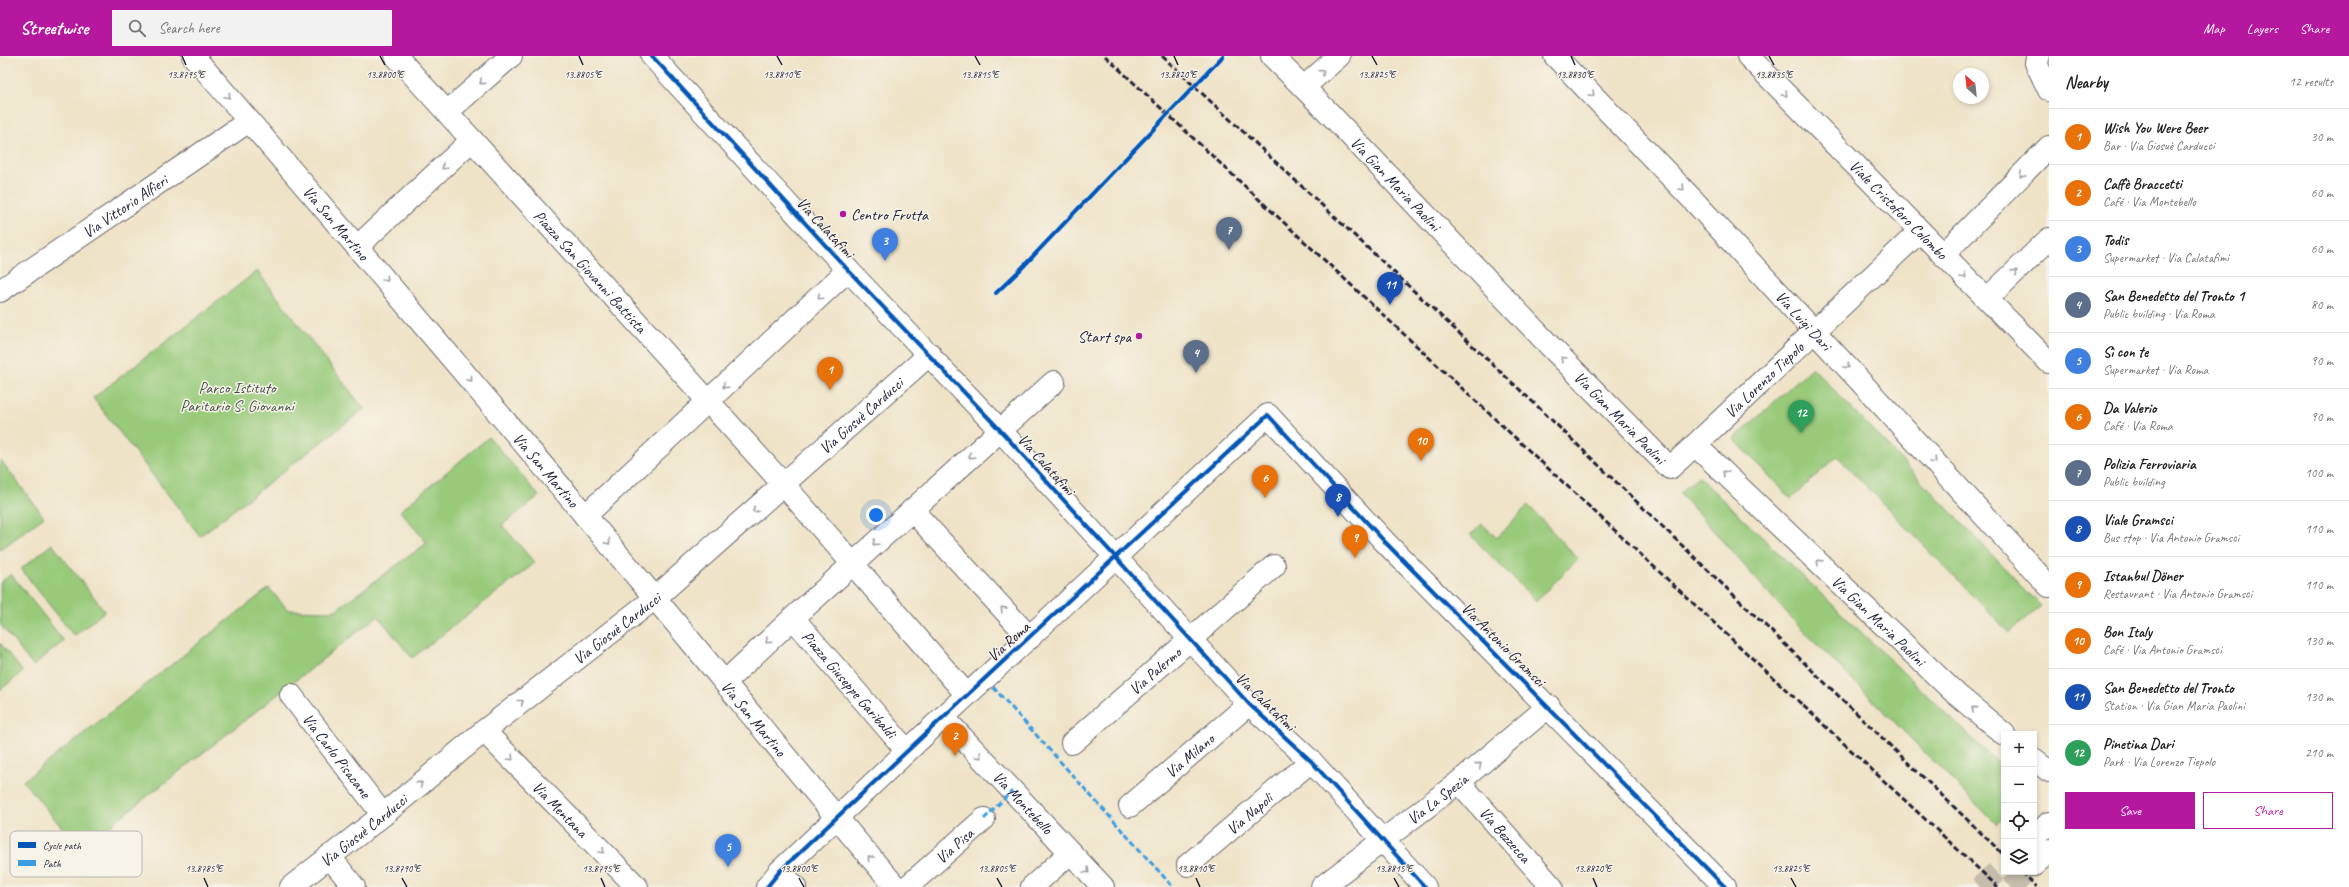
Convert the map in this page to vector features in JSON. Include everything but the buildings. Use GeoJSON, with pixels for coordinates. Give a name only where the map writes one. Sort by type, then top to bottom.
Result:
{"type":"FeatureCollection","features":[{"type":"Feature","properties":{"kind":"street","name":"Via San Martino"},"geometry":{"type":"LineString","coordinates":[[193,56],[358,246],[655,598],[836,819],[896,887]]}},
{"type":"Feature","properties":{"kind":"street","name":"Piazza San Giovanni Battista"},"geometry":{"type":"LineString","coordinates":[[396,56],[784,485]]}},
{"type":"Feature","properties":{"kind":"street"},"geometry":{"type":"LineString","coordinates":[[447,112],[511,56]]}},
{"type":"Feature","properties":{"kind":"street","name":"Via Calatafimi"},"geometry":{"type":"LineString","coordinates":[[652,56],[848,270],[930,354],[1249,704],[1312,761],[1383,842],[1425,887]]}},
{"type":"Feature","properties":{"kind":"street"},"geometry":{"type":"LineString","coordinates":[[1272,56],[1304,87],[1339,56]]}},
{"type":"Feature","properties":{"kind":"street","name":"Via Luigi Dari"},"geometry":{"type":"LineString","coordinates":[[1556,56],[1815,331],[2049,586]]}},
{"type":"Feature","properties":{"kind":"street","name":"Viale Cristoforo Colombo"},"geometry":{"type":"LineString","coordinates":[[1748,56],[2049,362]]}},
{"type":"Feature","properties":{"kind":"street"},"geometry":{"type":"LineString","coordinates":[[2037,59],[2049,90]]}},
{"type":"Feature","properties":{"kind":"street","name":"Via Gian Maria Paolini"},"geometry":{"type":"LineString","coordinates":[[1304,87],[1549,345],[1670,468],[1695,445],[1956,694],[2001,732]]}},
{"type":"Feature","properties":{"kind":"street","name":"Via Vittorio Alfieri"},"geometry":{"type":"LineString","coordinates":[[0,291],[250,121]]}},
{"type":"Feature","properties":{"kind":"street"},"geometry":{"type":"LineString","coordinates":[[358,246],[472,140]]}},
{"type":"Feature","properties":{"kind":"street"},"geometry":{"type":"LineString","coordinates":[[1943,255],[2049,148]]}},
{"type":"Feature","properties":{"kind":"street","name":"Via Lorenzo Tiepolo"},"geometry":{"type":"LineString","coordinates":[[1695,445],[1920,231]]}},
{"type":"Feature","properties":{"kind":"street"},"geometry":{"type":"LineString","coordinates":[[1987,299],[2049,239]]}},
{"type":"Feature","properties":{"kind":"street"},"geometry":{"type":"LineString","coordinates":[[585,516],[848,270]]}},
{"type":"Feature","properties":{"kind":"street","name":"Via Giosuè Carducci"},"geometry":{"type":"LineString","coordinates":[[291,887],[383,815],[484,731],[655,598],[930,354]]}},
{"type":"Feature","properties":{"kind":"street","name":"Piazza Giuseppe Garibaldi"},"geometry":{"type":"LineString","coordinates":[[725,682],[852,564],[1054,382]]}},
{"type":"Feature","properties":{"kind":"street","name":"Via Roma"},"geometry":{"type":"LineString","coordinates":[[774,879],[906,751],[1030,638],[1268,415]]}},
{"type":"Feature","properties":{"kind":"street","name":"Via Antonio Gramsci"},"geometry":{"type":"LineString","coordinates":[[1268,415],[1385,542],[1549,706],[1722,886]]}},
{"type":"Feature","properties":{"kind":"street"},"geometry":{"type":"LineString","coordinates":[[784,485],[967,695]]}},
{"type":"Feature","properties":{"kind":"street"},"geometry":{"type":"LineString","coordinates":[[912,510],[1030,638]]}},
{"type":"Feature","properties":{"kind":"street","name":"Via Palermo"},"geometry":{"type":"LineString","coordinates":[[1072,743],[1274,566]]}},
{"type":"Feature","properties":{"kind":"street","name":"Piazza Giuseppe Garibaldi"},"geometry":{"type":"LineString","coordinates":[[793,618],[906,751]]}},
{"type":"Feature","properties":{"kind":"street","name":"Via Carlo Pisacane"},"geometry":{"type":"LineString","coordinates":[[291,695],[383,815]]}},
{"type":"Feature","properties":{"kind":"street","name":"Via Milano"},"geometry":{"type":"LineString","coordinates":[[1130,806],[1249,704]]}},
{"type":"Feature","properties":{"kind":"street","name":"Via La Spezia"},"geometry":{"type":"LineString","coordinates":[[1322,887],[1383,842],[1549,706]]}},
{"type":"Feature","properties":{"kind":"street","name":"Via Montebello"},"geometry":{"type":"LineString","coordinates":[[943,717],[1103,887]]}},
{"type":"Feature","properties":{"kind":"street","name":"Via Mentana"},"geometry":{"type":"LineString","coordinates":[[484,731],[637,887]]}},
{"type":"Feature","properties":{"kind":"street","name":"Via Napoli"},"geometry":{"type":"LineString","coordinates":[[1188,865],[1312,761]]}},
{"type":"Feature","properties":{"kind":"street"},"geometry":{"type":"LineString","coordinates":[[2037,761],[2049,771]]}},
{"type":"Feature","properties":{"kind":"street","name":"Via Bezzecca"},"geometry":{"type":"LineString","coordinates":[[1458,782],[1552,887]]}},
{"type":"Feature","properties":{"kind":"street","name":"Via Pisa"},"geometry":{"type":"LineString","coordinates":[[907,887],[984,819]]}},
{"type":"Feature","properties":{"kind":"street"},"geometry":{"type":"LineString","coordinates":[[2037,834],[2049,823]]}},
{"type":"Feature","properties":{"kind":"street"},"geometry":{"type":"LineString","coordinates":[[2037,862],[2049,851]]}},
{"type":"Feature","properties":{"kind":"street"},"geometry":{"type":"LineString","coordinates":[[1032,887],[1070,853]]}},
{"type":"Feature","properties":{"kind":"street"},"geometry":{"type":"LineString","coordinates":[[329,856],[354,887]]}},
{"type":"Feature","properties":{"kind":"street"},"geometry":{"type":"LineString","coordinates":[[774,879],[795,887]]}},
{"type":"Feature","properties":{"kind":"green space","name":"Parco Istituto Paritario S. Giovanni"},"geometry":{"type":"Polygon","coordinates":[[[257,271],[364,409],[200,536],[93,398],[257,271]]]}},
{"type":"Feature","properties":{"kind":"green space"},"geometry":{"type":"Polygon","coordinates":[[[1812,367],[2041,606],[2009,633],[1837,456],[1791,499],[1734,439],[1812,367]]]}},
{"type":"Feature","properties":{"kind":"green space"},"geometry":{"type":"Polygon","coordinates":[[[489,437],[539,496],[502,525],[535,563],[412,658],[378,616],[103,831],[65,831],[23,781],[269,588],[288,610],[334,611],[427,543],[400,511],[489,437]]]}},
{"type":"Feature","properties":{"kind":"green space"},"geometry":{"type":"Polygon","coordinates":[[[0,459],[44,517],[0,550],[0,459]]]}},
{"type":"Feature","properties":{"kind":"green space"},"geometry":{"type":"Polygon","coordinates":[[[1698,476],[2001,766],[2001,820],[1996,824],[1789,616],[1680,493],[1698,476]]]}},
{"type":"Feature","properties":{"kind":"green space"},"geometry":{"type":"Polygon","coordinates":[[[1528,505],[1578,559],[1536,601],[1470,535],[1482,524],[1497,538],[1528,505]]]}},
{"type":"Feature","properties":{"kind":"green space"},"geometry":{"type":"Polygon","coordinates":[[[52,544],[105,611],[74,636],[21,569],[52,544]]]}},
{"type":"Feature","properties":{"kind":"green space"},"geometry":{"type":"Polygon","coordinates":[[[11,574],[64,641],[33,666],[0,624],[0,583],[11,574]]]}},
{"type":"Feature","properties":{"kind":"green space"},"geometry":{"type":"Polygon","coordinates":[[[0,643],[23,672],[0,690],[0,643]]]}},
{"type":"Feature","properties":{"kind":"tunnel"},"geometry":{"type":"LineString","coordinates":[[1980,887],[2001,868]]}},
{"type":"Feature","properties":{"kind":"tunnel"},"geometry":{"type":"LineString","coordinates":[[2011,887],[2024,875]]}},
{"type":"Feature","properties":{"kind":"railway"},"geometry":{"type":"LineString","coordinates":[[1105,56],[1998,887]]}},
{"type":"Feature","properties":{"kind":"railway"},"geometry":{"type":"LineString","coordinates":[[1162,56],[1534,403],[2001,852]]}},
{"type":"Feature","properties":{"kind":"railway"},"geometry":{"type":"LineString","coordinates":[[2025,875],[2037,887]]}},
{"type":"Feature","properties":{"kind":"marked path"},"geometry":{"type":"LineString","coordinates":[[993,687],[1173,887]]}},
{"type":"Feature","properties":{"kind":"marked path"},"geometry":{"type":"LineString","coordinates":[[984,819],[1012,791]]}},
{"type":"Feature","properties":{"kind":"cycle path"},"geometry":{"type":"LineString","coordinates":[[652,56],[848,270],[1000,430],[1249,704],[1311,761],[1425,887]]}},
{"type":"Feature","properties":{"kind":"cycle path"},"geometry":{"type":"LineString","coordinates":[[996,293],[1019,271],[1223,56]]}},
{"type":"Feature","properties":{"kind":"cycle path"},"geometry":{"type":"LineString","coordinates":[[767,887],[780,871],[937,723],[1268,415],[1385,542],[1725,887]]}},
{"type":"Feature","properties":{"kind":"place","name":"Centro Frutta"},"geometry":{"type":"Point","coordinates":[843,214]}},
{"type":"Feature","properties":{"kind":"place","name":"Polizia Ferroviaria"},"geometry":{"type":"Point","coordinates":[1229,250]}},
{"type":"Feature","properties":{"kind":"place","name":"Todis"},"geometry":{"type":"Point","coordinates":[885,261]}},
{"type":"Feature","properties":{"kind":"place","name":"San Benedetto del Tronto"},"geometry":{"type":"Point","coordinates":[1390,305]}},
{"type":"Feature","properties":{"kind":"place","name":"Start spa"},"geometry":{"type":"Point","coordinates":[1139,336]}},
{"type":"Feature","properties":{"kind":"place","name":"San Benedetto del Tronto 1"},"geometry":{"type":"Point","coordinates":[1196,373]}},
{"type":"Feature","properties":{"kind":"place","name":"Wish You Were Beer"},"geometry":{"type":"Point","coordinates":[830,390]}},
{"type":"Feature","properties":{"kind":"place","name":"Pinetina Dari"},"geometry":{"type":"Point","coordinates":[1801,433]}},
{"type":"Feature","properties":{"kind":"place","name":"Bon Italy"},"geometry":{"type":"Point","coordinates":[1421,461]}},
{"type":"Feature","properties":{"kind":"place","name":"Da Valerio"},"geometry":{"type":"Point","coordinates":[1265,498]}},
{"type":"Feature","properties":{"kind":"place","name":"Viale Gramsci"},"geometry":{"type":"Point","coordinates":[1338,517]}},
{"type":"Feature","properties":{"kind":"place","name":"Istanbul Döner"},"geometry":{"type":"Point","coordinates":[1355,558]}},
{"type":"Feature","properties":{"kind":"place","name":"Caffè Braccetti"},"geometry":{"type":"Point","coordinates":[955,756]}},
{"type":"Feature","properties":{"kind":"place","name":"Sì con te"},"geometry":{"type":"Point","coordinates":[728,867]}}]}
